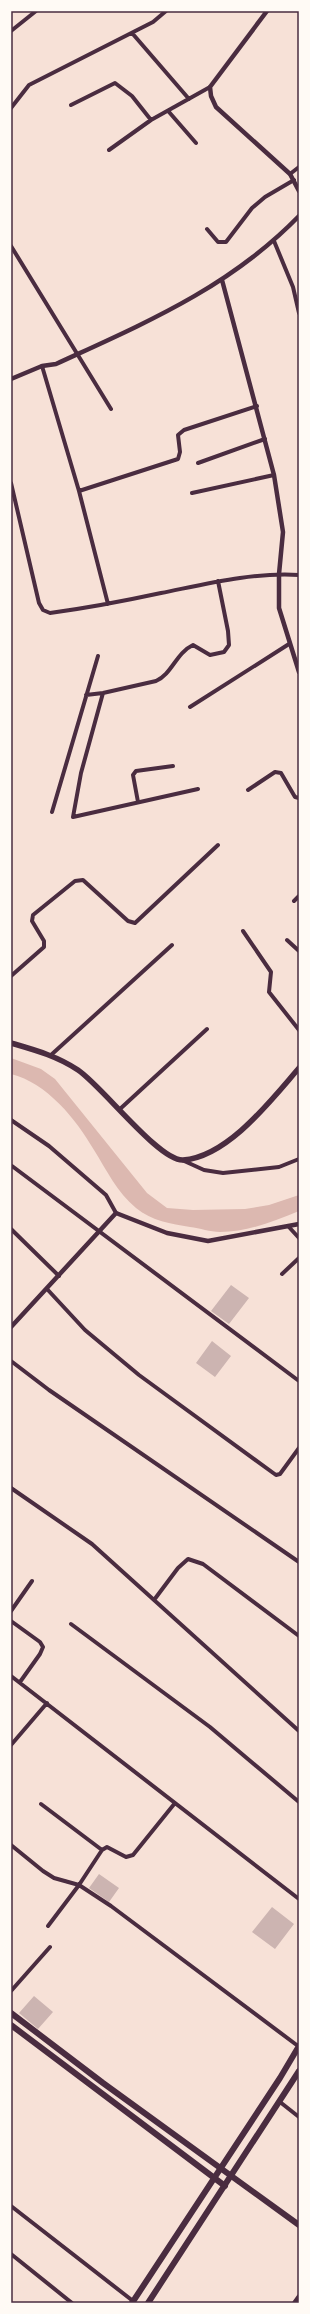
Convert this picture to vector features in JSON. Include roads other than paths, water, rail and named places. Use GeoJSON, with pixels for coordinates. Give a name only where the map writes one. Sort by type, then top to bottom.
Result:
{"type":"FeatureCollection","features":[{"type":"Feature","properties":{"kind":"main road"},"geometry":{"type":"LineString","coordinates":[[11,1043],[51,1055],[79,1071],[120,1109],[149,1139],[167,1153],[182,1160],[205,1155],[233,1137],[258,1116],[299,1068]]}},
{"type":"Feature","properties":{"kind":"main road"},"geometry":{"type":"LineString","coordinates":[[11,2013],[220,2169],[299,2225]]}},
{"type":"Feature","properties":{"kind":"main road"},"geometry":{"type":"LineString","coordinates":[[11,2025],[226,2186]]}},
{"type":"Feature","properties":{"kind":"main road"},"geometry":{"type":"LineString","coordinates":[[132,2302],[280,2078],[299,2046]]}},
{"type":"Feature","properties":{"kind":"main road"},"geometry":{"type":"LineString","coordinates":[[148,2303],[226,2186],[299,2071]]}},
{"type":"Feature","properties":{"kind":"street"},"geometry":{"type":"LineString","coordinates":[[11,31],[36,11]]}},
{"type":"Feature","properties":{"kind":"street"},"geometry":{"type":"LineString","coordinates":[[11,108],[30,85],[153,22],[166,11]]}},
{"type":"Feature","properties":{"kind":"street"},"geometry":{"type":"LineString","coordinates":[[109,150],[151,120],[168,112],[210,87],[265,12]]}},
{"type":"Feature","properties":{"kind":"street"},"geometry":{"type":"LineString","coordinates":[[132,33],[189,99]]}},
{"type":"Feature","properties":{"kind":"street"},"geometry":{"type":"LineString","coordinates":[[71,105],[115,83],[132,96],[151,120]]}},
{"type":"Feature","properties":{"kind":"street"},"geometry":{"type":"LineString","coordinates":[[210,87],[211,96],[216,107],[290,174],[299,191]]}},
{"type":"Feature","properties":{"kind":"street"},"geometry":{"type":"LineString","coordinates":[[168,112],[196,143]]}},
{"type":"Feature","properties":{"kind":"street"},"geometry":{"type":"LineString","coordinates":[[290,174],[299,167]]}},
{"type":"Feature","properties":{"kind":"street"},"geometry":{"type":"LineString","coordinates":[[207,229],[218,242],[226,242],[252,208],[265,197],[294,180]]}},
{"type":"Feature","properties":{"kind":"street"},"geometry":{"type":"LineString","coordinates":[[11,379],[42,366],[56,364],[170,311],[222,280],[274,241],[299,216]]}},
{"type":"Feature","properties":{"kind":"street"},"geometry":{"type":"LineString","coordinates":[[274,241],[293,287],[299,313]]}},
{"type":"Feature","properties":{"kind":"street"},"geometry":{"type":"LineString","coordinates":[[11,246],[111,409]]}},
{"type":"Feature","properties":{"kind":"street"},"geometry":{"type":"LineString","coordinates":[[222,280],[257,406],[274,475],[283,532],[279,574],[279,608],[299,672]]}},
{"type":"Feature","properties":{"kind":"street"},"geometry":{"type":"LineString","coordinates":[[42,366],[79,491],[108,604]]}},
{"type":"Feature","properties":{"kind":"street"},"geometry":{"type":"LineString","coordinates":[[79,491],[178,460],[180,452],[178,435],[184,430],[257,406]]}},
{"type":"Feature","properties":{"kind":"street"},"geometry":{"type":"LineString","coordinates":[[198,463],[265,439]]}},
{"type":"Feature","properties":{"kind":"street"},"geometry":{"type":"LineString","coordinates":[[192,493],[274,475]]}},
{"type":"Feature","properties":{"kind":"street"},"geometry":{"type":"LineString","coordinates":[[11,483],[39,603],[43,610],[50,613],[108,604],[218,581],[279,574],[299,575]]}},
{"type":"Feature","properties":{"kind":"street"},"geometry":{"type":"LineString","coordinates":[[86,695],[135,687],[164,678],[178,657],[193,645],[210,655],[224,652],[228,648],[228,631],[218,581]]}},
{"type":"Feature","properties":{"kind":"street"},"geometry":{"type":"LineString","coordinates":[[190,707],[289,644]]}},
{"type":"Feature","properties":{"kind":"street"},"geometry":{"type":"LineString","coordinates":[[52,812],[98,656]]}},
{"type":"Feature","properties":{"kind":"street"},"geometry":{"type":"LineString","coordinates":[[103,693],[81,773],[73,817],[198,789]]}},
{"type":"Feature","properties":{"kind":"street"},"geometry":{"type":"LineString","coordinates":[[138,802],[133,775],[136,771],[173,766]]}},
{"type":"Feature","properties":{"kind":"street"},"geometry":{"type":"LineString","coordinates":[[248,790],[275,772],[281,773],[296,797],[299,798]]}},
{"type":"Feature","properties":{"kind":"street"},"geometry":{"type":"LineString","coordinates":[[11,976],[44,947],[44,941],[32,922],[33,915],[75,881],[83,880],[128,921],[135,923],[218,845]]}},
{"type":"Feature","properties":{"kind":"street"},"geometry":{"type":"LineString","coordinates":[[294,901],[299,896]]}},
{"type":"Feature","properties":{"kind":"street"},"geometry":{"type":"LineString","coordinates":[[243,931],[271,972],[269,992],[299,1030]]}},
{"type":"Feature","properties":{"kind":"street"},"geometry":{"type":"LineString","coordinates":[[287,940],[299,951]]}},
{"type":"Feature","properties":{"kind":"street"},"geometry":{"type":"LineString","coordinates":[[51,1055],[172,945]]}},
{"type":"Feature","properties":{"kind":"street"},"geometry":{"type":"LineString","coordinates":[[120,1109],[207,1029]]}},
{"type":"Feature","properties":{"kind":"street"},"geometry":{"type":"LineString","coordinates":[[11,1120],[50,1146],[106,1194],[116,1213],[167,1233],[208,1241],[299,1224]]}},
{"type":"Feature","properties":{"kind":"street"},"geometry":{"type":"LineString","coordinates":[[182,1160],[204,1170],[223,1173],[279,1167],[299,1159]]}},
{"type":"Feature","properties":{"kind":"street"},"geometry":{"type":"LineString","coordinates":[[12,1166],[99,1233],[299,1381]]}},
{"type":"Feature","properties":{"kind":"street"},"geometry":{"type":"LineString","coordinates":[[11,1327],[116,1213]]}},
{"type":"Feature","properties":{"kind":"street"},"geometry":{"type":"LineString","coordinates":[[288,1226],[299,1238]]}},
{"type":"Feature","properties":{"kind":"street"},"geometry":{"type":"LineString","coordinates":[[11,1229],[59,1276]]}},
{"type":"Feature","properties":{"kind":"street"},"geometry":{"type":"LineString","coordinates":[[282,1274],[299,1258]]}},
{"type":"Feature","properties":{"kind":"street"},"geometry":{"type":"LineString","coordinates":[[46,1290],[85,1330],[139,1375],[276,1475],[280,1474],[299,1448]]}},
{"type":"Feature","properties":{"kind":"street"},"geometry":{"type":"LineString","coordinates":[[11,1360],[49,1390],[299,1562]]}},
{"type":"Feature","properties":{"kind":"street"},"geometry":{"type":"LineString","coordinates":[[11,1488],[92,1544],[299,1731]]}},
{"type":"Feature","properties":{"kind":"street"},"geometry":{"type":"LineString","coordinates":[[154,1600],[178,1568],[188,1559],[203,1564],[299,1636]]}},
{"type":"Feature","properties":{"kind":"street"},"geometry":{"type":"LineString","coordinates":[[11,1611],[32,1580]]}},
{"type":"Feature","properties":{"kind":"street"},"geometry":{"type":"LineString","coordinates":[[11,1621],[40,1642],[42,1647],[40,1654],[20,1682]]}},
{"type":"Feature","properties":{"kind":"street"},"geometry":{"type":"LineString","coordinates":[[70,1624],[210,1727],[299,1802]]}},
{"type":"Feature","properties":{"kind":"street"},"geometry":{"type":"LineString","coordinates":[[11,1676],[299,1899]]}},
{"type":"Feature","properties":{"kind":"street"},"geometry":{"type":"LineString","coordinates":[[11,1745],[47,1703]]}},
{"type":"Feature","properties":{"kind":"street"},"geometry":{"type":"LineString","coordinates":[[48,1926],[79,1885],[102,1850],[107,1847],[126,1857],[133,1855],[175,1803]]}},
{"type":"Feature","properties":{"kind":"street"},"geometry":{"type":"LineString","coordinates":[[41,1804],[102,1850]]}},
{"type":"Feature","properties":{"kind":"street"},"geometry":{"type":"LineString","coordinates":[[11,1847],[54,1878],[79,1885],[118,1911],[299,2046]]}},
{"type":"Feature","properties":{"kind":"street"},"geometry":{"type":"LineString","coordinates":[[11,1991],[50,1947]]}},
{"type":"Feature","properties":{"kind":"street"},"geometry":{"type":"LineString","coordinates":[[280,2102],[299,2117]]}},
{"type":"Feature","properties":{"kind":"street"},"geometry":{"type":"LineString","coordinates":[[11,2206],[132,2302]]}},
{"type":"Feature","properties":{"kind":"street"},"geometry":{"type":"LineString","coordinates":[[11,2254],[72,2303]]}},
{"type":"Feature","properties":{"kind":"street"},"geometry":{"type":"LineString","coordinates":[[294,2303],[299,2296]]}}]}
